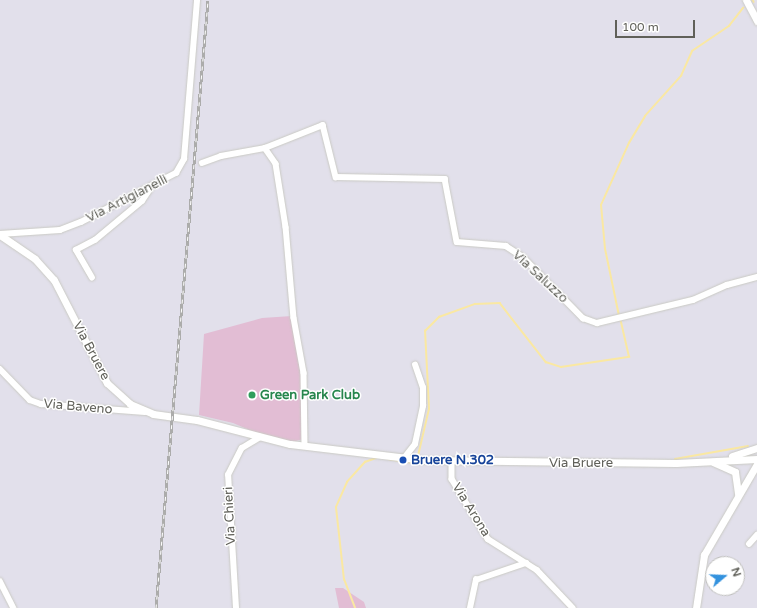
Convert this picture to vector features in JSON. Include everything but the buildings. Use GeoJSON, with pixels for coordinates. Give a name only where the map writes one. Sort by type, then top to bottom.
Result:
{"type":"FeatureCollection","features":[{"type":"Feature","properties":{"kind":"street","name":"Via Artigianelli"},"geometry":{"type":"LineString","coordinates":[[0,234],[60,230],[150,189],[176,173],[184,159],[197,0]]}},
{"type":"Feature","properties":{"kind":"street"},"geometry":{"type":"LineString","coordinates":[[746,0],[757,21]]}},
{"type":"Feature","properties":{"kind":"street","name":"Via Saluzzo"},"geometry":{"type":"LineString","coordinates":[[265,148],[323,125],[336,177],[445,179],[457,242],[506,246],[523,257],[583,318],[597,323],[693,300],[727,284],[757,277]]}},
{"type":"Feature","properties":{"kind":"street"},"geometry":{"type":"LineString","coordinates":[[202,163],[265,148],[276,164],[286,227],[294,318],[304,373],[305,446]]}},
{"type":"Feature","properties":{"kind":"street"},"geometry":{"type":"LineString","coordinates":[[92,278],[76,250],[95,240],[142,201],[150,189]]}},
{"type":"Feature","properties":{"kind":"street","name":"Via Bruere"},"geometry":{"type":"LineString","coordinates":[[0,234],[21,248],[49,274],[107,383],[124,400],[145,412],[305,446],[452,461],[703,461],[757,459]]}},
{"type":"Feature","properties":{"kind":"street"},"geometry":{"type":"LineString","coordinates":[[405,457],[415,444],[423,406],[423,388],[415,365]]}},
{"type":"Feature","properties":{"kind":"street","name":"Via Baveno"},"geometry":{"type":"LineString","coordinates":[[0,369],[30,400],[41,404],[145,412]]}},
{"type":"Feature","properties":{"kind":"street","name":"Via Chieri"},"geometry":{"type":"LineString","coordinates":[[236,608],[228,475],[242,448],[260,437]]}},
{"type":"Feature","properties":{"kind":"street"},"geometry":{"type":"LineString","coordinates":[[726,459],[757,448]]}},
{"type":"Feature","properties":{"kind":"street","name":"Via Arona"},"geometry":{"type":"LineString","coordinates":[[452,461],[452,479],[488,539],[537,570],[573,608]]}},
{"type":"Feature","properties":{"kind":"street"},"geometry":{"type":"LineString","coordinates":[[703,461],[720,463],[735,472],[739,483],[736,499]]}},
{"type":"Feature","properties":{"kind":"street"},"geometry":{"type":"LineString","coordinates":[[696,608],[704,555],[757,464]]}},
{"type":"Feature","properties":{"kind":"street"},"geometry":{"type":"LineString","coordinates":[[747,480],[757,472]]}},
{"type":"Feature","properties":{"kind":"street"},"geometry":{"type":"LineString","coordinates":[[749,544],[757,536]]}},
{"type":"Feature","properties":{"kind":"street"},"geometry":{"type":"LineString","coordinates":[[470,608],[476,580],[526,563]]}},
{"type":"Feature","properties":{"kind":"street"},"geometry":{"type":"LineString","coordinates":[[0,581],[14,608]]}},
{"type":"Feature","properties":{"kind":"shaded area","name":"Green Park Club"},"geometry":{"type":"Polygon","coordinates":[[[292,316],[302,375],[304,439],[282,444],[233,423],[199,415],[204,334],[262,318],[292,316]]]}},
{"type":"Feature","properties":{"kind":"shaded area"},"geometry":{"type":"Polygon","coordinates":[[[335,588],[343,588],[364,602],[366,608],[339,608],[335,588]]]}},
{"type":"Feature","properties":{"kind":"waterway"},"geometry":{"type":"LineString","coordinates":[[619,316],[605,249],[601,205],[629,143],[645,116],[681,76],[692,51],[729,26],[743,8]]}},
{"type":"Feature","properties":{"kind":"waterway"},"geometry":{"type":"LineString","coordinates":[[418,456],[429,409],[425,331],[439,317],[475,304],[500,303],[546,362],[561,367],[629,357],[620,319]]}},
{"type":"Feature","properties":{"kind":"waterway"},"geometry":{"type":"LineString","coordinates":[[675,459],[748,446]]}},
{"type":"Feature","properties":{"kind":"waterway"},"geometry":{"type":"LineString","coordinates":[[355,608],[344,580],[336,507],[347,482],[365,462],[376,458]]}},
{"type":"Feature","properties":{"kind":"waterway"},"geometry":{"type":"LineString","coordinates":[[388,459],[413,463]]}},
{"type":"Feature","properties":{"kind":"railway"},"geometry":{"type":"LineString","coordinates":[[156,608],[208,0]]}},
{"type":"Feature","properties":{"kind":"place","name":"Green Park Club"},"geometry":{"type":"Point","coordinates":[252,395]}},
{"type":"Feature","properties":{"kind":"place","name":"Bruere N.302"},"geometry":{"type":"Point","coordinates":[403,460]}}]}
